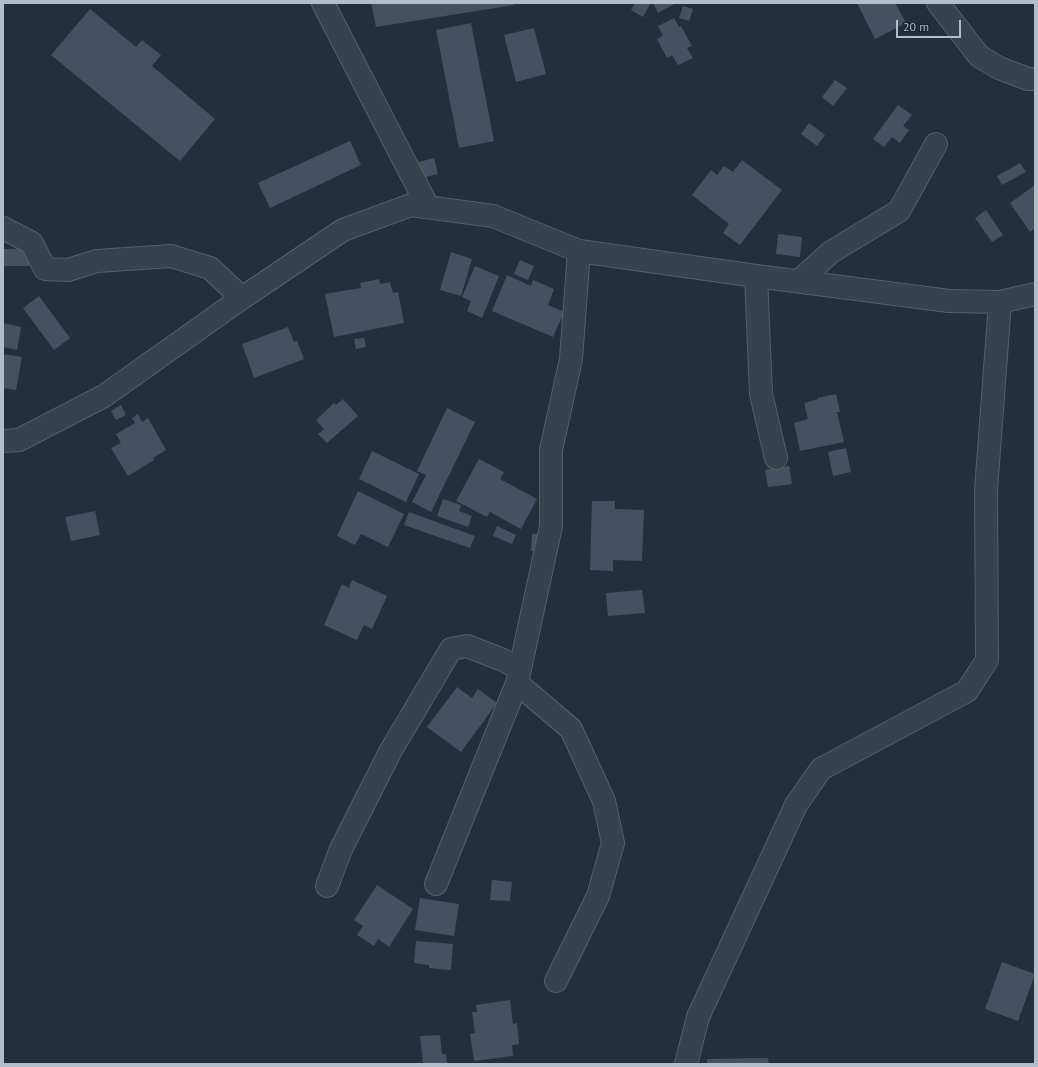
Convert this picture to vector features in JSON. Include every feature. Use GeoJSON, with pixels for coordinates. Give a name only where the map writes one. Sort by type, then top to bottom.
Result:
{"type":"FeatureCollection","features":[{"type":"Feature","properties":{"kind":"street"},"geometry":{"type":"LineString","coordinates":[[323,3],[428,207]]}},
{"type":"Feature","properties":{"kind":"street"},"geometry":{"type":"LineString","coordinates":[[938,3],[979,56],[999,68],[1028,79],[1035,79]]}},
{"type":"Feature","properties":{"kind":"street"},"geometry":{"type":"LineString","coordinates":[[799,282],[831,252],[899,211],[936,144]]}},
{"type":"Feature","properties":{"kind":"street"},"geometry":{"type":"LineString","coordinates":[[3,441],[20,440],[104,396],[242,298],[343,230],[411,205],[493,216],[579,250],[756,276],[949,301],[1000,302],[1035,294]]}},
{"type":"Feature","properties":{"kind":"street"},"geometry":{"type":"LineString","coordinates":[[3,228],[32,243],[45,269],[68,270],[97,261],[171,256],[210,268],[242,298]]}},
{"type":"Feature","properties":{"kind":"street"},"geometry":{"type":"LineString","coordinates":[[436,884],[518,676],[551,526],[551,450],[571,359],[579,250]]}},
{"type":"Feature","properties":{"kind":"street"},"geometry":{"type":"LineString","coordinates":[[756,276],[761,394],[776,458]]}},
{"type":"Feature","properties":{"kind":"street"},"geometry":{"type":"LineString","coordinates":[[686,1064],[698,1016],[796,805],[821,769],[967,691],[987,660],[986,490],[1000,302]]}},
{"type":"Feature","properties":{"kind":"street"},"geometry":{"type":"LineString","coordinates":[[327,886],[341,849],[390,752],[451,649],[467,646],[503,660],[571,729],[604,801],[613,843],[598,896],[556,981]]}},
{"type":"Feature","properties":{"kind":"building"},"geometry":{"type":"Polygon","coordinates":[[[371,3],[513,3],[514,5],[376,27],[371,3]]]}},
{"type":"Feature","properties":{"kind":"building"},"geometry":{"type":"Polygon","coordinates":[[[635,3],[650,4],[643,17],[631,10],[635,3]]]}},
{"type":"Feature","properties":{"kind":"building"},"geometry":{"type":"Polygon","coordinates":[[[653,3],[676,3],[658,13],[653,3]]]}},
{"type":"Feature","properties":{"kind":"building"},"geometry":{"type":"Polygon","coordinates":[[[857,3],[895,3],[906,23],[875,39],[857,3]]]}},
{"type":"Feature","properties":{"kind":"building"},"geometry":{"type":"Polygon","coordinates":[[[683,6],[693,9],[689,21],[679,18],[683,6]]]}},
{"type":"Feature","properties":{"kind":"building"},"geometry":{"type":"Polygon","coordinates":[[[90,9],[136,47],[142,40],[161,55],[152,66],[215,119],[180,161],[51,55],[90,9]]]}},
{"type":"Feature","properties":{"kind":"building"},"geometry":{"type":"Polygon","coordinates":[[[674,18],[679,27],[681,26],[692,46],[687,48],[693,58],[678,65],[672,55],[667,58],[657,39],[663,36],[658,26],[674,18]]]}},
{"type":"Feature","properties":{"kind":"building"},"geometry":{"type":"Polygon","coordinates":[[[471,23],[494,141],[459,148],[436,30],[471,23]]]}},
{"type":"Feature","properties":{"kind":"building"},"geometry":{"type":"Polygon","coordinates":[[[534,28],[546,74],[516,82],[504,35],[534,28]]]}},
{"type":"Feature","properties":{"kind":"building"},"geometry":{"type":"Polygon","coordinates":[[[835,80],[847,88],[833,106],[822,97],[835,80]]]}},
{"type":"Feature","properties":{"kind":"building"},"geometry":{"type":"Polygon","coordinates":[[[898,105],[912,115],[903,126],[909,130],[900,143],[892,137],[884,147],[873,139],[898,105]]]}},
{"type":"Feature","properties":{"kind":"building"},"geometry":{"type":"Polygon","coordinates":[[[809,123],[825,135],[817,146],[801,134],[809,123]]]}},
{"type":"Feature","properties":{"kind":"building"},"geometry":{"type":"Polygon","coordinates":[[[350,141],[361,165],[270,208],[258,183],[350,141]]]}},
{"type":"Feature","properties":{"kind":"building"},"geometry":{"type":"Polygon","coordinates":[[[434,158],[438,174],[422,178],[419,162],[434,158]]]}},
{"type":"Feature","properties":{"kind":"building"},"geometry":{"type":"Polygon","coordinates":[[[742,160],[782,190],[740,245],[723,233],[729,224],[692,195],[711,170],[717,175],[724,166],[733,172],[742,160]]]}},
{"type":"Feature","properties":{"kind":"building"},"geometry":{"type":"Polygon","coordinates":[[[1020,163],[1026,172],[1002,185],[997,176],[1020,163]]]}},
{"type":"Feature","properties":{"kind":"building"},"geometry":{"type":"Polygon","coordinates":[[[1035,185],[1035,228],[1030,232],[1010,203],[1035,185]]]}},
{"type":"Feature","properties":{"kind":"building"},"geometry":{"type":"Polygon","coordinates":[[[986,210],[1003,235],[992,242],[975,218],[986,210]]]}},
{"type":"Feature","properties":{"kind":"building"},"geometry":{"type":"Polygon","coordinates":[[[778,234],[802,237],[800,257],[776,254],[778,234]]]}},
{"type":"Feature","properties":{"kind":"building"},"geometry":{"type":"Polygon","coordinates":[[[3,249],[33,249],[33,266],[3,266],[3,249]]]}},
{"type":"Feature","properties":{"kind":"building"},"geometry":{"type":"Polygon","coordinates":[[[451,252],[472,259],[461,296],[440,290],[451,252]]]}},
{"type":"Feature","properties":{"kind":"building"},"geometry":{"type":"Polygon","coordinates":[[[520,260],[534,266],[528,280],[514,274],[520,260]]]}},
{"type":"Feature","properties":{"kind":"building"},"geometry":{"type":"Polygon","coordinates":[[[475,266],[499,276],[482,318],[467,311],[471,301],[462,297],[475,266]]]}},
{"type":"Feature","properties":{"kind":"building"},"geometry":{"type":"Polygon","coordinates":[[[507,275],[531,286],[533,280],[554,289],[548,305],[564,312],[553,337],[492,311],[507,275]]]}},
{"type":"Feature","properties":{"kind":"building"},"geometry":{"type":"Polygon","coordinates":[[[379,279],[380,284],[390,282],[393,293],[398,292],[404,323],[334,337],[325,294],[361,288],[360,283],[379,279]]]}},
{"type":"Feature","properties":{"kind":"building"},"geometry":{"type":"Polygon","coordinates":[[[39,296],[70,338],[54,350],[23,308],[39,296]]]}},
{"type":"Feature","properties":{"kind":"building"},"geometry":{"type":"Polygon","coordinates":[[[3,323],[21,327],[17,350],[3,347],[3,323]]]}},
{"type":"Feature","properties":{"kind":"building"},"geometry":{"type":"Polygon","coordinates":[[[288,327],[294,342],[297,341],[304,359],[254,378],[242,344],[288,327]]]}},
{"type":"Feature","properties":{"kind":"building"},"geometry":{"type":"Polygon","coordinates":[[[364,338],[366,347],[356,349],[354,339],[364,338]]]}},
{"type":"Feature","properties":{"kind":"building"},"geometry":{"type":"Polygon","coordinates":[[[3,354],[22,357],[16,390],[3,388],[3,354]]]}},
{"type":"Feature","properties":{"kind":"building"},"geometry":{"type":"Polygon","coordinates":[[[836,394],[840,412],[837,412],[844,442],[800,451],[794,423],[808,419],[804,403],[818,399],[817,398],[836,394]]]}},
{"type":"Feature","properties":{"kind":"building"},"geometry":{"type":"Polygon","coordinates":[[[343,399],[358,416],[327,443],[318,434],[324,429],[316,420],[334,403],[336,405],[343,399]]]}},
{"type":"Feature","properties":{"kind":"building"},"geometry":{"type":"Polygon","coordinates":[[[121,405],[126,415],[116,420],[111,411],[121,405]]]}},
{"type":"Feature","properties":{"kind":"building"},"geometry":{"type":"Polygon","coordinates":[[[447,408],[475,422],[431,512],[412,502],[426,475],[417,471],[447,408]]]}},
{"type":"Feature","properties":{"kind":"building"},"geometry":{"type":"Polygon","coordinates":[[[138,414],[142,422],[148,418],[166,450],[153,458],[154,460],[128,476],[111,448],[121,443],[116,434],[135,423],[132,418],[138,414]]]}},
{"type":"Feature","properties":{"kind":"building"},"geometry":{"type":"Polygon","coordinates":[[[846,448],[851,472],[833,476],[828,452],[846,448]]]}},
{"type":"Feature","properties":{"kind":"building"},"geometry":{"type":"Polygon","coordinates":[[[372,451],[419,474],[406,502],[359,479],[372,451]]]}},
{"type":"Feature","properties":{"kind":"building"},"geometry":{"type":"Polygon","coordinates":[[[479,459],[504,472],[500,479],[537,499],[521,529],[490,512],[487,517],[456,501],[479,459]]]}},
{"type":"Feature","properties":{"kind":"building"},"geometry":{"type":"Polygon","coordinates":[[[789,466],[792,484],[768,487],[765,470],[789,466]]]}},
{"type":"Feature","properties":{"kind":"building"},"geometry":{"type":"Polygon","coordinates":[[[358,491],[404,514],[388,547],[361,534],[355,545],[337,536],[358,491]]]}},
{"type":"Feature","properties":{"kind":"building"},"geometry":{"type":"Polygon","coordinates":[[[443,499],[461,505],[459,511],[472,516],[468,527],[437,516],[443,499]]]}},
{"type":"Feature","properties":{"kind":"building"},"geometry":{"type":"Polygon","coordinates":[[[592,501],[615,501],[615,509],[644,510],[642,561],[613,560],[613,571],[590,570],[592,501]]]}},
{"type":"Feature","properties":{"kind":"building"},"geometry":{"type":"Polygon","coordinates":[[[95,511],[100,535],[71,541],[65,517],[95,511]]]}},
{"type":"Feature","properties":{"kind":"building"},"geometry":{"type":"Polygon","coordinates":[[[409,512],[475,536],[470,548],[404,525],[409,512]]]}},
{"type":"Feature","properties":{"kind":"building"},"geometry":{"type":"Polygon","coordinates":[[[497,526],[516,535],[512,544],[493,536],[497,526]]]}},
{"type":"Feature","properties":{"kind":"building"},"geometry":{"type":"Polygon","coordinates":[[[532,534],[544,534],[543,552],[531,551],[532,534]]]}},
{"type":"Feature","properties":{"kind":"building"},"geometry":{"type":"Polygon","coordinates":[[[352,580],[387,596],[372,629],[364,625],[357,640],[324,625],[342,584],[349,588],[352,580]]]}},
{"type":"Feature","properties":{"kind":"building"},"geometry":{"type":"Polygon","coordinates":[[[642,590],[645,613],[608,616],[606,593],[642,590]]]}},
{"type":"Feature","properties":{"kind":"building"},"geometry":{"type":"Polygon","coordinates":[[[457,687],[472,698],[478,689],[497,703],[461,752],[427,727],[457,687]]]}},
{"type":"Feature","properties":{"kind":"building"},"geometry":{"type":"Polygon","coordinates":[[[492,880],[512,882],[510,901],[490,900],[492,880]]]}},
{"type":"Feature","properties":{"kind":"building"},"geometry":{"type":"Polygon","coordinates":[[[377,885],[413,909],[389,947],[378,939],[374,946],[357,935],[363,926],[354,920],[377,885]]]}},
{"type":"Feature","properties":{"kind":"building"},"geometry":{"type":"Polygon","coordinates":[[[420,898],[459,904],[454,936],[415,930],[420,898]]]}},
{"type":"Feature","properties":{"kind":"building"},"geometry":{"type":"Polygon","coordinates":[[[416,941],[453,944],[451,970],[429,968],[429,965],[414,963],[416,941]]]}},
{"type":"Feature","properties":{"kind":"building"},"geometry":{"type":"Polygon","coordinates":[[[1002,962],[1035,974],[1018,1021],[985,1009],[1002,962]]]}},
{"type":"Feature","properties":{"kind":"building"},"geometry":{"type":"Polygon","coordinates":[[[510,1000],[513,1024],[517,1023],[519,1044],[512,1045],[513,1056],[474,1061],[470,1034],[475,1033],[472,1012],[477,1012],[476,1005],[510,1000]]]}},
{"type":"Feature","properties":{"kind":"building"},"geometry":{"type":"Polygon","coordinates":[[[440,1035],[442,1054],[446,1054],[447,1064],[423,1064],[420,1036],[440,1035]]]}},
{"type":"Feature","properties":{"kind":"building"},"geometry":{"type":"Polygon","coordinates":[[[768,1058],[769,1064],[707,1064],[707,1059],[768,1058]]]}}]}
